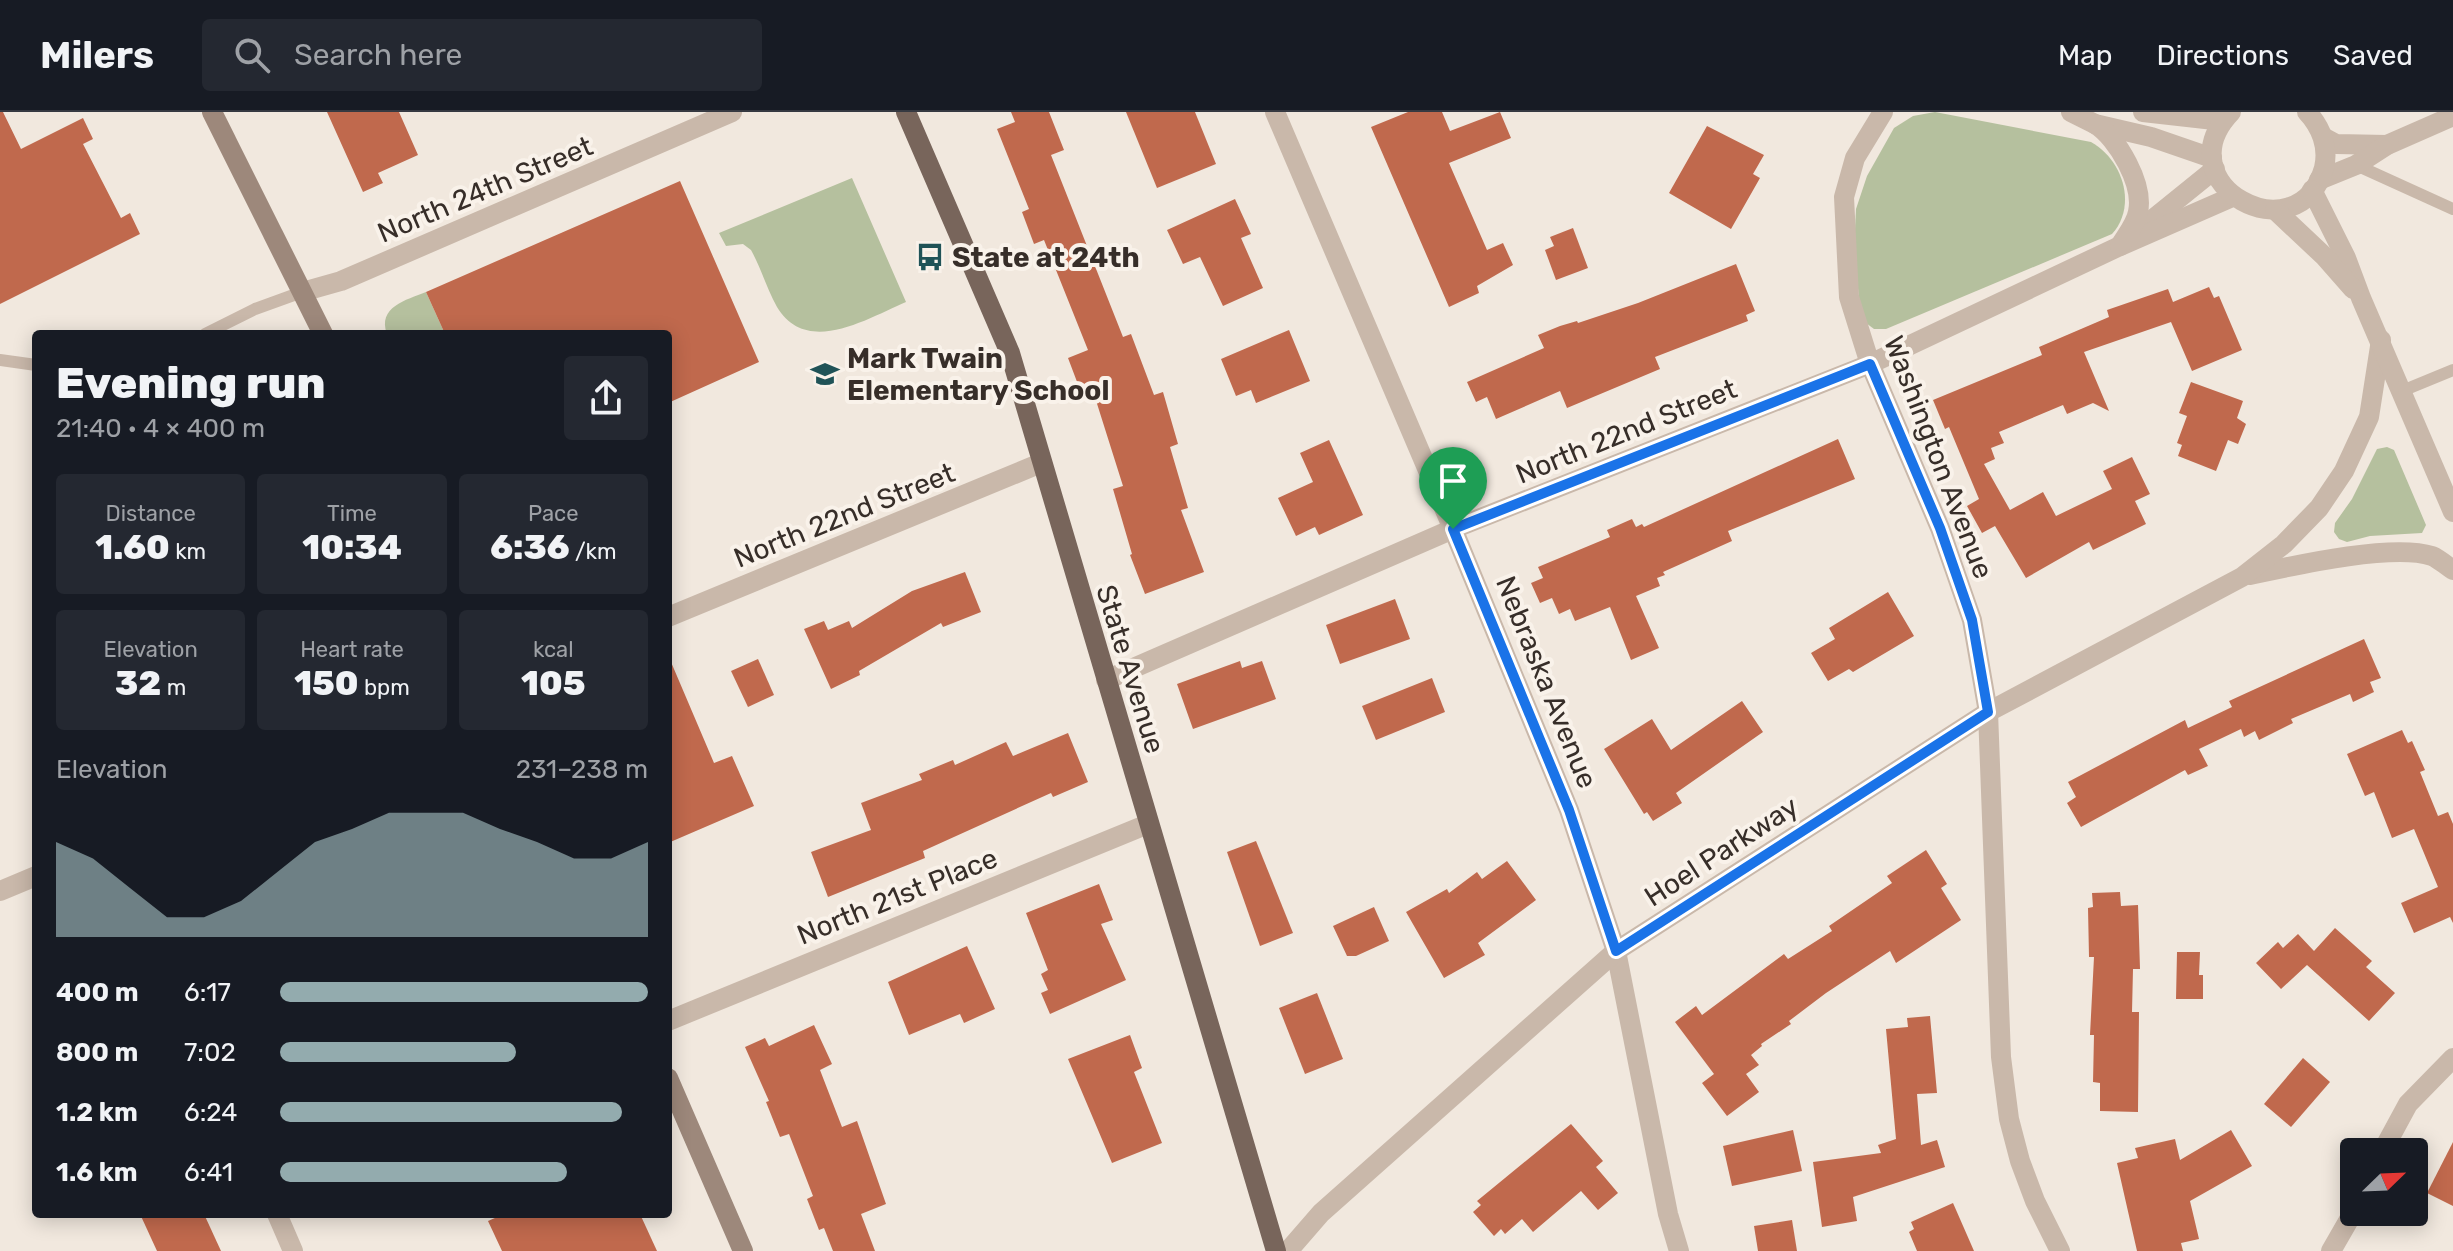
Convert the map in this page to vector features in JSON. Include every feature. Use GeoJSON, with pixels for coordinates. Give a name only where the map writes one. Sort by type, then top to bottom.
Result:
{"type":"FeatureCollection","features":[{"type":"Feature","properties":{"kind":"main road"},"geometry":{"type":"LineString","coordinates":[[212,112],[321,330]]}},
{"type":"Feature","properties":{"kind":"main road","name":"State Avenue"},"geometry":{"type":"LineString","coordinates":[[906,112],[1010,353],[1276,1251]]}},
{"type":"Feature","properties":{"kind":"main road"},"geometry":{"type":"LineString","coordinates":[[672,1087],[743,1251]]}},
{"type":"Feature","properties":{"kind":"street","name":"North 24th Street"},"geometry":{"type":"LineString","coordinates":[[302,292],[341,281],[732,112]]}},
{"type":"Feature","properties":{"kind":"street","name":"Nebraska Avenue"},"geometry":{"type":"LineString","coordinates":[[1275,112],[1569,810],[1616,951],[1668,1214],[1679,1251]]}},
{"type":"Feature","properties":{"kind":"street","name":"Washington Avenue"},"geometry":{"type":"LineString","coordinates":[[1883,112],[1855,158],[1844,197],[1849,297],[1870,364],[1940,528],[1972,620],[1988,712],[2001,1057],[2009,1119],[2035,1201],[2060,1251]]}},
{"type":"Feature","properties":{"kind":"street"},"geometry":{"type":"LineString","coordinates":[[2071,112],[2095,124],[2184,147],[2214,163]]}},
{"type":"Feature","properties":{"kind":"street"},"geometry":{"type":"LineString","coordinates":[[2143,112],[2227,116],[2215,139],[2214,163],[2222,184],[2232,197],[2260,209],[2275,210],[2302,200],[2316,185],[2324,167],[2323,137],[2308,112]]}},
{"type":"Feature","properties":{"kind":"street"},"geometry":{"type":"LineString","coordinates":[[2316,185],[2387,145],[2453,116]]}},
{"type":"Feature","properties":{"kind":"street"},"geometry":{"type":"LineString","coordinates":[[2095,124],[2125,159],[2140,195],[2138,215],[2120,246]]}},
{"type":"Feature","properties":{"kind":"street"},"geometry":{"type":"LineString","coordinates":[[2323,137],[2336,144],[2387,145]]}},
{"type":"Feature","properties":{"kind":"street","name":"North 22nd Street"},"geometry":{"type":"LineString","coordinates":[[2120,246],[2214,163]]}},
{"type":"Feature","properties":{"kind":"street"},"geometry":{"type":"LineString","coordinates":[[2316,185],[2453,512]]}},
{"type":"Feature","properties":{"kind":"street","name":"North 22nd Street"},"geometry":{"type":"LineString","coordinates":[[1106,680],[1453,529],[1870,364],[2120,246],[2232,197]]}},
{"type":"Feature","properties":{"kind":"street"},"geometry":{"type":"LineString","coordinates":[[2275,210],[2324,256],[2361,298]]}},
{"type":"Feature","properties":{"kind":"street","name":"Hoel Parkway"},"geometry":{"type":"LineString","coordinates":[[1288,1251],[1321,1213],[1616,951],[1988,712],[2242,577],[2284,544],[2310,517],[2344,471],[2369,417],[2381,340]]}},
{"type":"Feature","properties":{"kind":"street","name":"North 22nd Street"},"geometry":{"type":"LineString","coordinates":[[672,615],[1041,463]]}},
{"type":"Feature","properties":{"kind":"street","name":"Hoel Parkway"},"geometry":{"type":"LineString","coordinates":[[2242,577],[2306,563],[2397,553],[2432,556],[2453,570]]}},
{"type":"Feature","properties":{"kind":"street","name":"North 21st Place"},"geometry":{"type":"LineString","coordinates":[[672,1019],[1148,824]]}},
{"type":"Feature","properties":{"kind":"street"},"geometry":{"type":"LineString","coordinates":[[0,891],[32,878]]}},
{"type":"Feature","properties":{"kind":"street"},"geometry":{"type":"LineString","coordinates":[[2390,1138],[2408,1104],[2453,1058]]}},
{"type":"Feature","properties":{"kind":"street"},"geometry":{"type":"LineString","coordinates":[[279,1218],[293,1251]]}},
{"type":"Feature","properties":{"kind":"street"},"geometry":{"type":"LineString","coordinates":[[2331,1251],[2345,1226]]}},
{"type":"Feature","properties":{"kind":"street"},"geometry":{"type":"LineString","coordinates":[[2345,1251],[2350,1226]]}},
{"type":"Feature","properties":{"kind":"lane"},"geometry":{"type":"LineString","coordinates":[[2356,165],[2453,209]]}},
{"type":"Feature","properties":{"kind":"lane"},"geometry":{"type":"LineString","coordinates":[[213,330],[255,309],[302,292]]}},
{"type":"Feature","properties":{"kind":"lane"},"geometry":{"type":"LineString","coordinates":[[0,360],[32,364]]}},
{"type":"Feature","properties":{"kind":"lane"},"geometry":{"type":"LineString","coordinates":[[2402,391],[2453,370]]}},
{"type":"Feature","properties":{"kind":"green space"},"geometry":{"type":"Polygon","coordinates":[[[1935,112],[2091,142],[2111,159],[2118,171],[2125,197],[2124,210],[2112,234],[1886,329],[1874,329],[1866,323],[1859,298],[1854,249],[1856,209],[1867,176],[1894,128],[1913,116],[1935,112]]]}},
{"type":"Feature","properties":{"kind":"green space"},"geometry":{"type":"Polygon","coordinates":[[[852,178],[906,302],[838,329],[821,332],[804,330],[790,322],[777,307],[751,250],[743,244],[726,246],[719,233],[852,178]]]}},
{"type":"Feature","properties":{"kind":"green space"},"geometry":{"type":"Polygon","coordinates":[[[426,292],[443,330],[386,330],[386,317],[402,302],[426,292]]]}},
{"type":"Feature","properties":{"kind":"green space"},"geometry":{"type":"Polygon","coordinates":[[[2387,447],[2394,450],[2426,525],[2422,533],[2370,536],[2347,542],[2339,539],[2334,532],[2335,523],[2352,499],[2377,449],[2387,447]]]}},
{"type":"Feature","properties":{"kind":"building"},"geometry":{"type":"Polygon","coordinates":[[[0,112],[3,112],[21,149],[83,118],[93,139],[83,144],[121,218],[130,213],[140,234],[0,304],[0,112]]]}},
{"type":"Feature","properties":{"kind":"building"},"geometry":{"type":"Polygon","coordinates":[[[327,112],[399,112],[418,155],[378,173],[383,183],[363,192],[327,112]]]}},
{"type":"Feature","properties":{"kind":"building"},"geometry":{"type":"Polygon","coordinates":[[[1011,112],[1049,112],[1064,150],[1051,155],[1123,337],[1131,334],[1154,395],[1163,392],[1178,444],[1170,447],[1188,508],[1181,510],[1204,572],[1145,594],[1130,555],[1113,489],[1123,486],[1093,391],[1082,395],[1068,358],[1088,350],[1044,240],[1034,244],[1022,212],[1029,209],[997,129],[1015,122],[1011,112]]]}},
{"type":"Feature","properties":{"kind":"building"},"geometry":{"type":"Polygon","coordinates":[[[1126,112],[1195,112],[1216,164],[1157,188],[1126,112]]]}},
{"type":"Feature","properties":{"kind":"building"},"geometry":{"type":"Polygon","coordinates":[[[1408,112],[1442,112],[1450,131],[1500,112],[1511,138],[1449,163],[1487,250],[1503,243],[1513,265],[1477,286],[1479,293],[1449,307],[1371,127],[1408,112]]]}},
{"type":"Feature","properties":{"kind":"building"},"geometry":{"type":"Polygon","coordinates":[[[1707,126],[1764,155],[1753,174],[1760,178],[1731,229],[1669,193],[1707,126]]]}},
{"type":"Feature","properties":{"kind":"building"},"geometry":{"type":"Polygon","coordinates":[[[680,181],[759,362],[672,401],[672,330],[443,330],[426,292],[680,181]]]}},
{"type":"Feature","properties":{"kind":"building"},"geometry":{"type":"Polygon","coordinates":[[[1235,199],[1251,234],[1241,238],[1263,288],[1223,306],[1200,257],[1183,264],[1167,230],[1235,199]]]}},
{"type":"Feature","properties":{"kind":"building"},"geometry":{"type":"Polygon","coordinates":[[[1573,228],[1588,268],[1556,280],[1545,250],[1554,246],[1550,237],[1573,228]]]}},
{"type":"Feature","properties":{"kind":"building"},"geometry":{"type":"Polygon","coordinates":[[[1736,264],[1755,311],[1746,315],[1748,321],[1655,357],[1660,369],[1567,408],[1560,391],[1496,419],[1487,397],[1476,402],[1467,382],[1544,348],[1538,335],[1638,303],[1736,264]]]}},
{"type":"Feature","properties":{"kind":"building"},"geometry":{"type":"Polygon","coordinates":[[[2209,287],[2214,298],[2219,296],[2242,350],[2192,371],[2171,322],[2084,352],[2109,411],[2093,403],[2067,414],[2063,405],[1999,432],[2004,443],[1991,448],[1995,459],[1984,464],[2010,510],[2043,492],[2056,516],[2112,489],[2103,471],[2132,457],[2150,494],[2135,501],[2146,524],[2093,550],[2089,542],[2026,578],[1995,526],[1982,533],[1967,506],[1979,499],[1949,427],[1945,429],[1933,400],[2042,355],[2039,347],[2109,317],[2107,310],[2168,289],[2173,302],[2209,287]]]}},
{"type":"Feature","properties":{"kind":"building"},"geometry":{"type":"Polygon","coordinates":[[[1289,330],[1310,381],[1256,403],[1251,390],[1236,396],[1221,359],[1289,330]]]}},
{"type":"Feature","properties":{"kind":"building"},"geometry":{"type":"Polygon","coordinates":[[[2191,382],[2243,401],[2237,418],[2246,424],[2238,444],[2228,440],[2216,471],[2178,456],[2182,445],[2177,443],[2187,416],[2179,413],[2191,382]]]}},
{"type":"Feature","properties":{"kind":"building"},"geometry":{"type":"Polygon","coordinates":[[[1838,439],[1855,479],[1728,531],[1732,541],[1663,572],[1665,575],[1657,578],[1660,586],[1636,596],[1659,648],[1631,660],[1610,607],[1575,621],[1570,609],[1559,614],[1552,598],[1540,603],[1531,583],[1543,578],[1538,567],[1610,537],[1607,530],[1632,519],[1636,527],[1642,524],[1644,527],[1838,439]]]}},
{"type":"Feature","properties":{"kind":"building"},"geometry":{"type":"Polygon","coordinates":[[[1329,440],[1363,515],[1319,535],[1315,527],[1296,536],[1278,498],[1313,482],[1300,453],[1329,440]]]}},
{"type":"Feature","properties":{"kind":"building"},"geometry":{"type":"Polygon","coordinates":[[[965,572],[981,612],[943,627],[941,623],[859,671],[860,675],[831,689],[804,629],[824,621],[828,630],[849,621],[852,628],[912,591],[965,572]]]}},
{"type":"Feature","properties":{"kind":"building"},"geometry":{"type":"Polygon","coordinates":[[[1888,592],[1914,636],[1853,672],[1849,669],[1828,681],[1811,653],[1835,639],[1829,628],[1888,592]]]}},
{"type":"Feature","properties":{"kind":"building"},"geometry":{"type":"Polygon","coordinates":[[[1395,599],[1410,639],[1340,664],[1326,625],[1395,599]]]}},
{"type":"Feature","properties":{"kind":"building"},"geometry":{"type":"Polygon","coordinates":[[[2364,639],[2381,678],[2370,682],[2374,692],[2353,702],[2350,694],[2291,719],[2293,723],[2259,740],[2255,731],[2244,737],[2241,729],[2199,749],[2208,766],[2188,775],[2185,770],[2081,827],[2067,803],[2076,797],[2068,782],[2185,720],[2188,728],[2232,707],[2229,701],[2364,639]]]}},
{"type":"Feature","properties":{"kind":"building"},"geometry":{"type":"Polygon","coordinates":[[[758,659],[774,695],[748,707],[731,671],[758,659]]]}},
{"type":"Feature","properties":{"kind":"building"},"geometry":{"type":"Polygon","coordinates":[[[1240,661],[1242,668],[1262,661],[1276,699],[1193,729],[1177,684],[1240,661]]]}},
{"type":"Feature","properties":{"kind":"building"},"geometry":{"type":"Polygon","coordinates":[[[672,664],[714,763],[732,756],[754,806],[672,841],[672,664]]]}},
{"type":"Feature","properties":{"kind":"building"},"geometry":{"type":"Polygon","coordinates":[[[1432,678],[1445,712],[1376,740],[1362,706],[1432,678]]]}},
{"type":"Feature","properties":{"kind":"building"},"geometry":{"type":"Polygon","coordinates":[[[1742,701],[1763,732],[1676,793],[1682,803],[1653,821],[1647,812],[1644,814],[1604,749],[1652,719],[1671,750],[1742,701]]]}},
{"type":"Feature","properties":{"kind":"building"},"geometry":{"type":"Polygon","coordinates":[[[2402,730],[2408,743],[2412,741],[2425,770],[2420,772],[2438,816],[2448,812],[2453,824],[2453,923],[2450,917],[2414,933],[2401,903],[2438,887],[2414,829],[2392,838],[2374,792],[2365,796],[2347,754],[2402,730]]]}},
{"type":"Feature","properties":{"kind":"building"},"geometry":{"type":"Polygon","coordinates":[[[1068,733],[1088,782],[1053,797],[1051,793],[923,851],[925,858],[828,897],[811,852],[871,830],[861,803],[922,780],[919,774],[953,760],[955,765],[1006,742],[1013,756],[1068,733]]]}},
{"type":"Feature","properties":{"kind":"building"},"geometry":{"type":"Polygon","coordinates":[[[1256,841],[1293,933],[1260,946],[1227,852],[1256,841]]]}},
{"type":"Feature","properties":{"kind":"building"},"geometry":{"type":"Polygon","coordinates":[[[1926,850],[1947,884],[1941,888],[1961,920],[1896,963],[1890,951],[1826,993],[1789,1021],[1791,1024],[1761,1044],[1751,1055],[1759,1065],[1746,1074],[1759,1092],[1727,1116],[1702,1083],[1714,1074],[1675,1022],[1696,1006],[1702,1015],[1784,954],[1788,959],[1832,931],[1829,926],[1892,883],[1887,876],[1926,850]]]}},
{"type":"Feature","properties":{"kind":"building"},"geometry":{"type":"Polygon","coordinates":[[[1507,861],[1536,900],[1478,943],[1485,955],[1444,978],[1406,912],[1447,889],[1449,893],[1477,872],[1482,879],[1507,861]]]}},
{"type":"Feature","properties":{"kind":"building"},"geometry":{"type":"Polygon","coordinates":[[[1099,884],[1113,920],[1101,924],[1126,980],[1050,1014],[1041,993],[1048,990],[1041,974],[1048,970],[1026,913],[1099,884]]]}},
{"type":"Feature","properties":{"kind":"building"},"geometry":{"type":"Polygon","coordinates":[[[2120,892],[2121,906],[2138,905],[2140,969],[2133,969],[2132,1012],[2139,1012],[2138,1112],[2100,1111],[2100,1083],[2093,1082],[2094,1035],[2090,1035],[2094,957],[2089,957],[2088,908],[2093,907],[2092,893],[2120,892]]]}},
{"type":"Feature","properties":{"kind":"building"},"geometry":{"type":"Polygon","coordinates":[[[1374,907],[1389,941],[1356,956],[1347,956],[1333,926],[1374,907]]]}},
{"type":"Feature","properties":{"kind":"building"},"geometry":{"type":"Polygon","coordinates":[[[2335,928],[2372,961],[2366,967],[2395,993],[2369,1021],[2307,965],[2281,989],[2256,963],[2278,942],[2283,948],[2298,934],[2314,951],[2335,928]]]}},
{"type":"Feature","properties":{"kind":"building"},"geometry":{"type":"Polygon","coordinates":[[[967,946],[995,1009],[964,1023],[960,1014],[909,1035],[888,982],[967,946]]]}},
{"type":"Feature","properties":{"kind":"building"},"geometry":{"type":"Polygon","coordinates":[[[2177,952],[2200,952],[2199,975],[2203,975],[2203,999],[2176,999],[2177,952]]]}},
{"type":"Feature","properties":{"kind":"building"},"geometry":{"type":"Polygon","coordinates":[[[1317,993],[1343,1059],[1305,1074],[1279,1008],[1317,993]]]}},
{"type":"Feature","properties":{"kind":"building"},"geometry":{"type":"Polygon","coordinates":[[[1930,1016],[1937,1093],[1917,1094],[1921,1145],[1937,1140],[1945,1167],[1853,1197],[1857,1221],[1822,1227],[1813,1162],[1881,1153],[1878,1145],[1896,1139],[1886,1029],[1908,1027],[1907,1018],[1930,1016]]]}},
{"type":"Feature","properties":{"kind":"building"},"geometry":{"type":"Polygon","coordinates":[[[814,1025],[832,1064],[820,1070],[842,1127],[857,1121],[886,1204],[861,1214],[875,1251],[833,1251],[824,1228],[819,1230],[807,1199],[813,1196],[789,1134],[780,1137],[766,1102],[769,1101],[745,1047],[765,1038],[769,1046],[814,1025]]]}},
{"type":"Feature","properties":{"kind":"building"},"geometry":{"type":"Polygon","coordinates":[[[1130,1035],[1142,1068],[1134,1072],[1162,1143],[1112,1163],[1068,1059],[1130,1035]]]}},
{"type":"Feature","properties":{"kind":"building"},"geometry":{"type":"Polygon","coordinates":[[[2303,1058],[2330,1082],[2291,1127],[2264,1104],[2303,1058]]]}},
{"type":"Feature","properties":{"kind":"building"},"geometry":{"type":"Polygon","coordinates":[[[1571,1124],[1603,1161],[1596,1167],[1618,1193],[1598,1210],[1581,1191],[1533,1232],[1522,1219],[1505,1234],[1501,1229],[1494,1236],[1473,1212],[1481,1205],[1477,1201],[1571,1124]]]}},
{"type":"Feature","properties":{"kind":"building"},"geometry":{"type":"Polygon","coordinates":[[[1793,1130],[1802,1171],[1732,1186],[1723,1146],[1793,1130]]]}},
{"type":"Feature","properties":{"kind":"building"},"geometry":{"type":"Polygon","coordinates":[[[2231,1130],[2252,1166],[2190,1201],[2199,1239],[2181,1243],[2183,1251],[2137,1251],[2117,1163],[2138,1158],[2135,1148],[2175,1139],[2180,1160],[2231,1130]]]}},
{"type":"Feature","properties":{"kind":"building"},"geometry":{"type":"Polygon","coordinates":[[[2453,1142],[2453,1206],[2428,1191],[2453,1142]]]}},
{"type":"Feature","properties":{"kind":"building"},"geometry":{"type":"Polygon","coordinates":[[[1953,1203],[1974,1251],[1917,1251],[1909,1232],[1914,1229],[1911,1222],[1953,1203]]]}},
{"type":"Feature","properties":{"kind":"building"},"geometry":{"type":"Polygon","coordinates":[[[142,1218],[206,1218],[221,1251],[157,1251],[142,1218]]]}},
{"type":"Feature","properties":{"kind":"building"},"geometry":{"type":"Polygon","coordinates":[[[495,1218],[642,1218],[657,1251],[502,1251],[488,1221],[495,1218]]]}},
{"type":"Feature","properties":{"kind":"building"},"geometry":{"type":"Polygon","coordinates":[[[1792,1220],[1797,1251],[1758,1251],[1754,1226],[1792,1220]]]}},
{"type":"Feature","properties":{"kind":"place","name":"State at 24th"},"geometry":{"type":"Point","coordinates":[930,257]}},
{"type":"Feature","properties":{"kind":"place","name":"Mark Twain Elementary School"},"geometry":{"type":"Point","coordinates":[825,374]}},
{"type":"Feature","properties":{"kind":"route"},"geometry":{"type":"LineString","coordinates":[[1870,364],[1940,528],[1972,620],[1988,712],[1616,951],[1569,810],[1453,529],[1870,364]]}}]}
